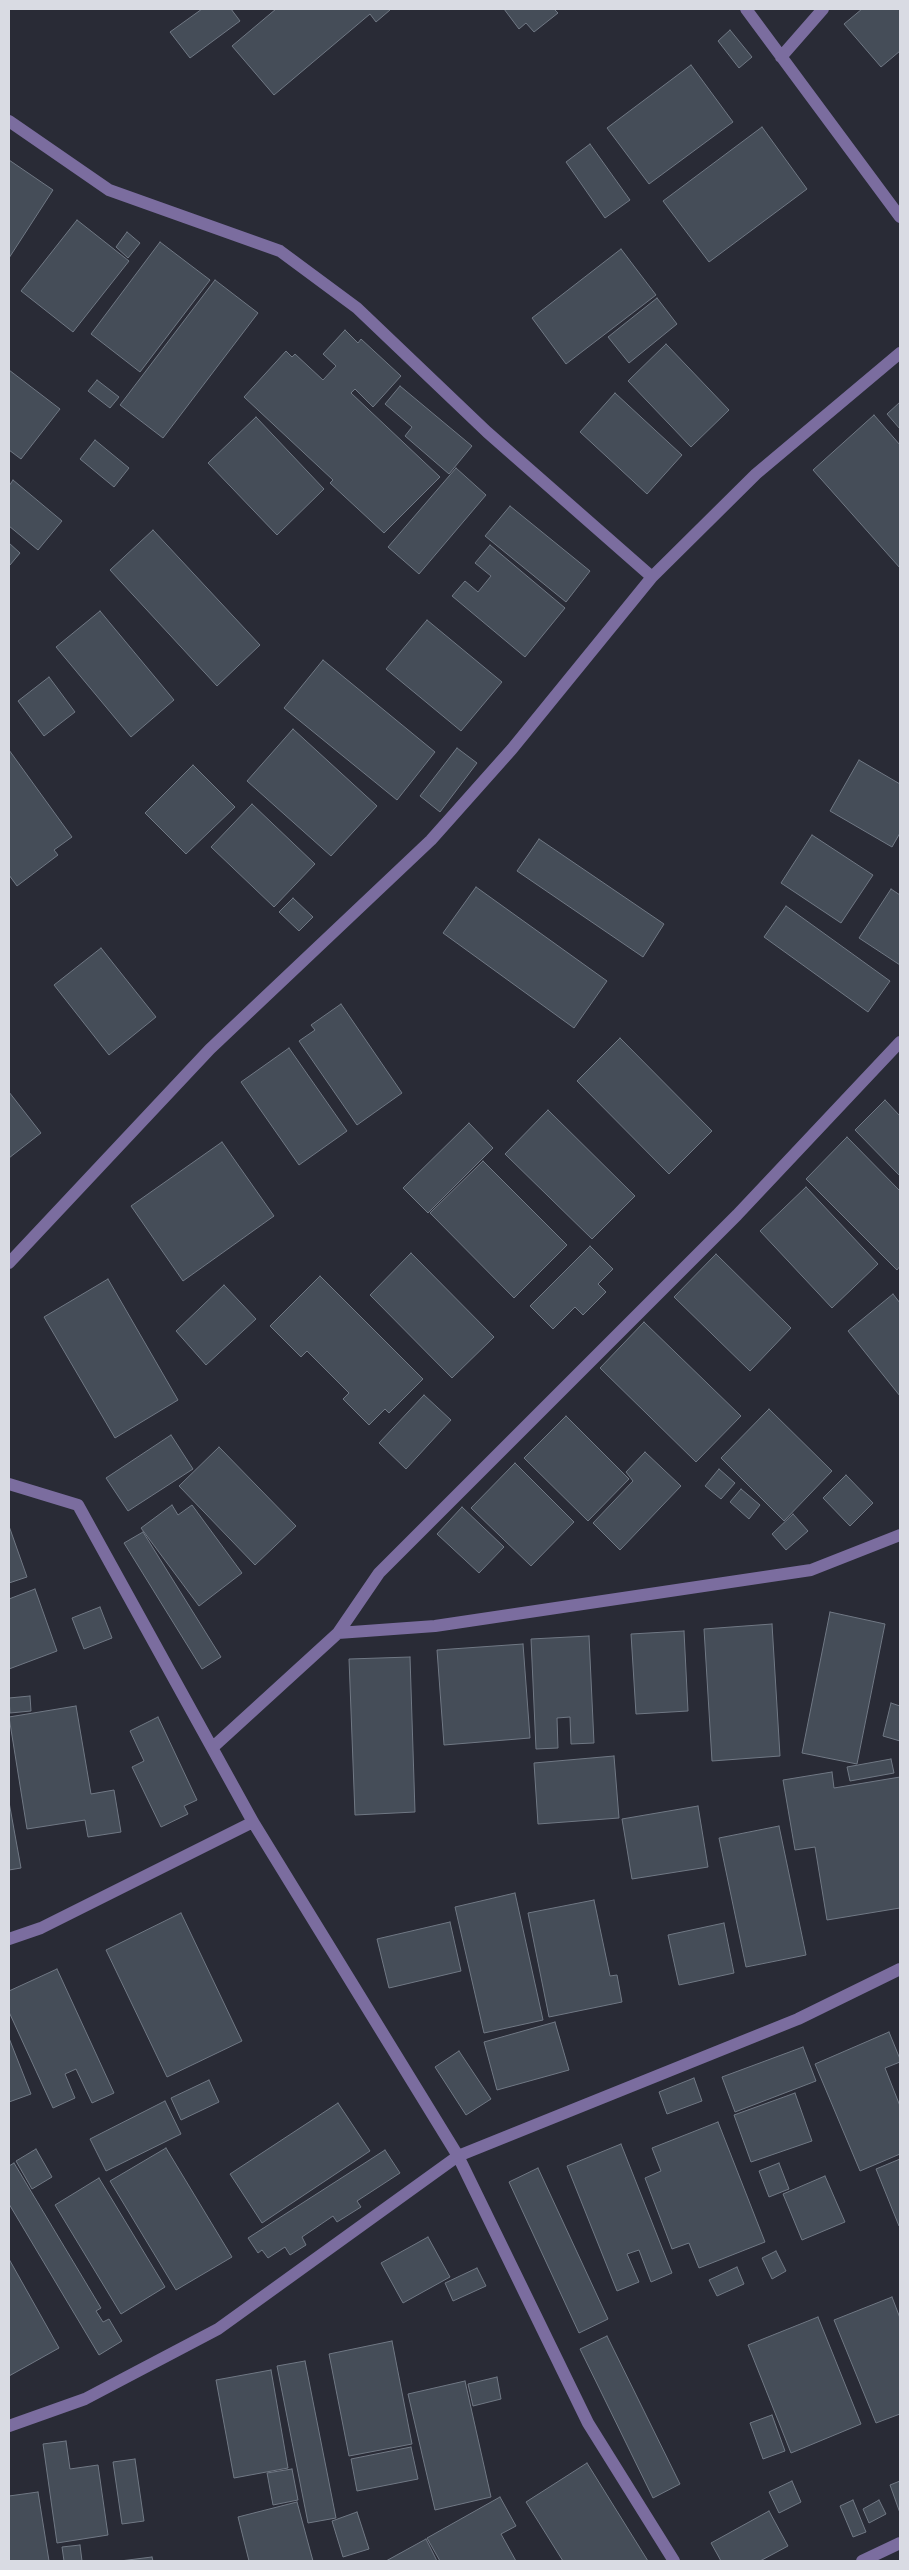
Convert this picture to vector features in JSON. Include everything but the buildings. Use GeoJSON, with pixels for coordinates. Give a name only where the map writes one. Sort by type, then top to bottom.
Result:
{"type":"FeatureCollection","features":[{"type":"Feature","properties":{"kind":"street"},"geometry":{"type":"LineString","coordinates":[[746,9],[900,217]]}},
{"type":"Feature","properties":{"kind":"street"},"geometry":{"type":"LineString","coordinates":[[781,57],[823,9]]}},
{"type":"Feature","properties":{"kind":"street"},"geometry":{"type":"LineString","coordinates":[[9,122],[108,190],[280,251],[357,308],[487,432],[652,577]]}},
{"type":"Feature","properties":{"kind":"street"},"geometry":{"type":"LineString","coordinates":[[9,1264],[210,1049],[431,840],[512,749],[652,577],[756,474],[900,353]]}},
{"type":"Feature","properties":{"kind":"street"},"geometry":{"type":"LineString","coordinates":[[212,1748],[338,1633],[379,1573],[737,1215],[900,1042]]}},
{"type":"Feature","properties":{"kind":"street"},"geometry":{"type":"LineString","coordinates":[[9,1484],[78,1504],[253,1822],[458,2156],[588,2423],[674,2561]]}},
{"type":"Feature","properties":{"kind":"street"},"geometry":{"type":"LineString","coordinates":[[338,1633],[435,1626],[811,1570],[900,1535]]}},
{"type":"Feature","properties":{"kind":"street"},"geometry":{"type":"LineString","coordinates":[[9,1939],[40,1928],[253,1822]]}},
{"type":"Feature","properties":{"kind":"street"},"geometry":{"type":"LineString","coordinates":[[9,2426],[85,2399],[218,2329],[458,2156],[798,2019],[900,1969]]}},
{"type":"Feature","properties":{"kind":"street"},"geometry":{"type":"LineString","coordinates":[[862,2561],[900,2543]]}}]}
